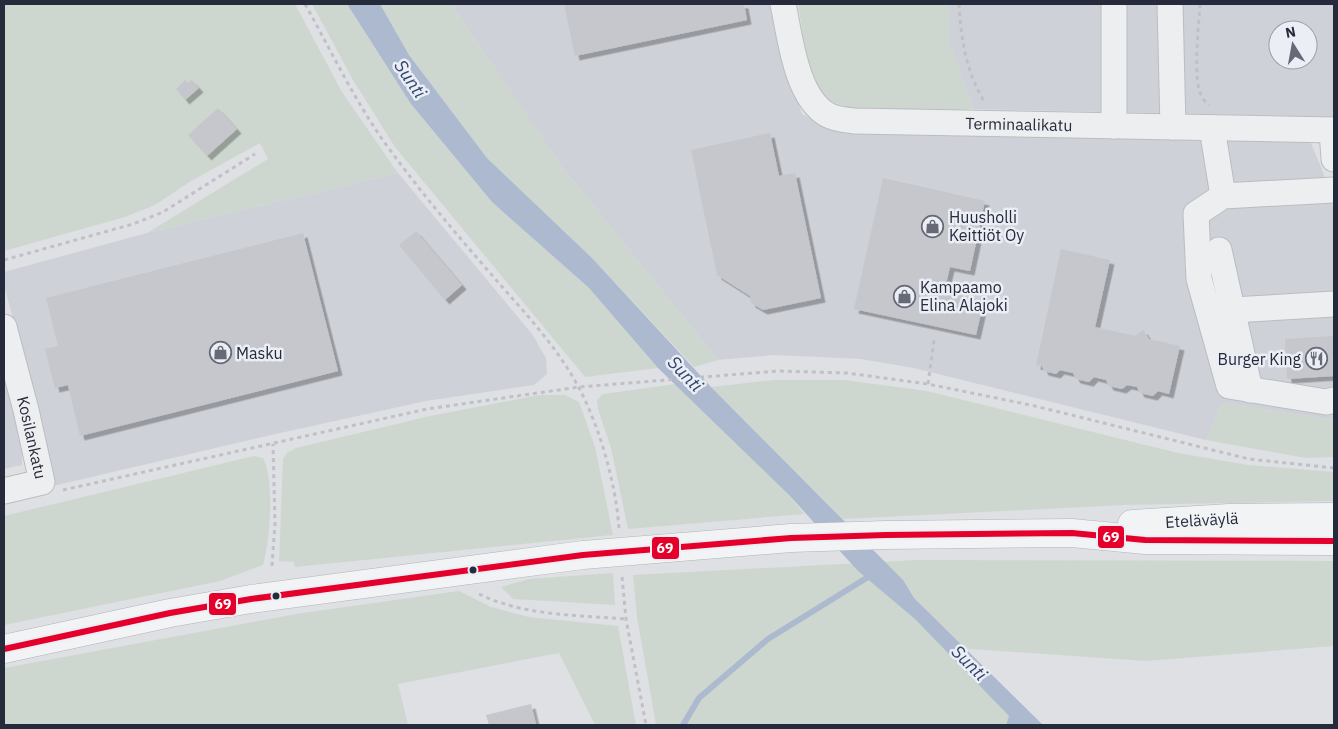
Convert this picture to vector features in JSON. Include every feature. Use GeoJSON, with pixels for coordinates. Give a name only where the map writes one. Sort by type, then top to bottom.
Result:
{"type":"FeatureCollection","features":[{"type":"Feature","properties":{"kind":"highway","name":"Eteläväylä"},"geometry":{"type":"LineString","coordinates":[[1072,533],[1145,522],[1334,518]]}},
{"type":"Feature","properties":{"kind":"highway","name":"Eteläväylä"},"geometry":{"type":"LineString","coordinates":[[4,649],[170,613],[467,569],[583,555],[791,538],[1072,533],[1145,540],[1334,541]]}},
{"type":"Feature","properties":{"kind":"street","name":"Terminaalikatu"},"geometry":{"type":"LineString","coordinates":[[783,4],[796,64],[809,99],[816,107],[829,116],[854,121],[1173,127],[1214,118],[1333,130]]}},
{"type":"Feature","properties":{"kind":"street"},"geometry":{"type":"LineString","coordinates":[[1114,4],[1114,126]]}},
{"type":"Feature","properties":{"kind":"street"},"geometry":{"type":"LineString","coordinates":[[1170,4],[1173,127]]}},
{"type":"Feature","properties":{"kind":"street"},"geometry":{"type":"LineString","coordinates":[[1214,118],[1223,196]]}},
{"type":"Feature","properties":{"kind":"street"},"geometry":{"type":"LineString","coordinates":[[1333,130],[1334,159]]}},
{"type":"Feature","properties":{"kind":"street"},"geometry":{"type":"LineString","coordinates":[[1334,190],[1223,196],[1196,214],[1199,279],[1229,386],[1326,402],[1334,400]]}},
{"type":"Feature","properties":{"kind":"street"},"geometry":{"type":"LineString","coordinates":[[1219,250],[1250,390]]}},
{"type":"Feature","properties":{"kind":"street"},"geometry":{"type":"LineString","coordinates":[[1233,310],[1334,304]]}},
{"type":"Feature","properties":{"kind":"street","name":"Kosilankatu"},"geometry":{"type":"LineString","coordinates":[[4,327],[26,410],[42,482],[4,491]]}},
{"type":"Feature","properties":{"kind":"path"},"geometry":{"type":"LineString","coordinates":[[305,4],[391,152],[452,229],[540,329],[579,387],[599,433],[618,514],[619,535]]}},
{"type":"Feature","properties":{"kind":"path"},"geometry":{"type":"LineString","coordinates":[[959,4],[961,37],[972,80],[998,124]]}},
{"type":"Feature","properties":{"kind":"path"},"geometry":{"type":"LineString","coordinates":[[1200,4],[1197,52],[1199,85],[1202,96],[1214,118]]}},
{"type":"Feature","properties":{"kind":"path"},"geometry":{"type":"LineString","coordinates":[[4,260],[133,224],[163,212],[255,154]]}},
{"type":"Feature","properties":{"kind":"path"},"geometry":{"type":"LineString","coordinates":[[928,384],[934,340]]}},
{"type":"Feature","properties":{"kind":"path"},"geometry":{"type":"LineString","coordinates":[[54,492],[427,409],[579,387],[778,371],[847,373],[928,384],[1035,406],[1249,459],[1334,468]]}},
{"type":"Feature","properties":{"kind":"path"},"geometry":{"type":"LineString","coordinates":[[272,566],[275,524],[273,444]]}},
{"type":"Feature","properties":{"kind":"path"},"geometry":{"type":"LineString","coordinates":[[467,569],[476,592],[490,599],[532,611],[626,619]]}},
{"type":"Feature","properties":{"kind":"path"},"geometry":{"type":"LineString","coordinates":[[622,577],[626,619],[646,725]]}},
{"type":"Feature","properties":{"kind":"shaded area"},"geometry":{"type":"Polygon","coordinates":[[[4,4],[295,4],[342,92],[398,173],[147,233],[268,159],[260,143],[191,181],[155,205],[125,217],[4,251],[4,4]]]}},
{"type":"Feature","properties":{"kind":"shaded area"},"geometry":{"type":"Polygon","coordinates":[[[312,4],[347,4],[411,104],[492,202],[589,288],[658,368],[585,377],[395,147],[353,80],[312,4]]]}},
{"type":"Feature","properties":{"kind":"shaded area"},"geometry":{"type":"Polygon","coordinates":[[[380,4],[451,4],[559,163],[718,360],[694,367],[592,258],[487,158],[409,55],[380,4]]]}},
{"type":"Feature","properties":{"kind":"shaded area"},"geometry":{"type":"Polygon","coordinates":[[[451,4],[769,4],[785,64],[802,114],[830,129],[1311,143],[1327,182],[1334,212],[1334,420],[1222,403],[1206,440],[914,368],[861,359],[774,355],[718,360],[559,163],[451,4]]]}},
{"type":"Feature","properties":{"kind":"shaded area"},"geometry":{"type":"Polygon","coordinates":[[[798,4],[949,4],[949,43],[974,109],[892,111],[848,106],[831,101],[821,93],[811,73],[805,50],[798,4]]]}},
{"type":"Feature","properties":{"kind":"shaded area"},"geometry":{"type":"Polygon","coordinates":[[[949,4],[1334,4],[1334,117],[974,109],[949,43],[949,4]]]}},
{"type":"Feature","properties":{"kind":"shaded area"},"geometry":{"type":"Polygon","coordinates":[[[398,173],[532,334],[546,358],[547,374],[534,385],[426,401],[53,486],[46,441],[4,285],[4,272],[147,233],[398,173]]]}},
{"type":"Feature","properties":{"kind":"shaded area"},"geometry":{"type":"Polygon","coordinates":[[[4,371],[22,439],[22,465],[4,469],[4,371]]]}},
{"type":"Feature","properties":{"kind":"shaded area"},"geometry":{"type":"Polygon","coordinates":[[[774,380],[844,380],[927,391],[1178,453],[1248,465],[1334,472],[1334,501],[1124,505],[843,519],[711,387],[774,380]]]}},
{"type":"Feature","properties":{"kind":"shaded area"},"geometry":{"type":"Polygon","coordinates":[[[676,384],[790,496],[804,514],[628,529],[611,448],[598,409],[597,400],[603,394],[676,384]]]}},
{"type":"Feature","properties":{"kind":"shaded area"},"geometry":{"type":"Polygon","coordinates":[[[540,395],[565,395],[579,402],[595,447],[613,535],[295,567],[294,562],[279,561],[283,459],[287,453],[296,448],[430,416],[540,395]]]}},
{"type":"Feature","properties":{"kind":"shaded area"},"geometry":{"type":"Polygon","coordinates":[[[1222,403],[1334,420],[1334,457],[1306,458],[1206,440],[1222,403]]]}},
{"type":"Feature","properties":{"kind":"shaded area"},"geometry":{"type":"Polygon","coordinates":[[[254,456],[263,458],[269,481],[268,541],[263,565],[220,581],[4,625],[4,516],[254,456]]]}},
{"type":"Feature","properties":{"kind":"shaded area"},"geometry":{"type":"Polygon","coordinates":[[[917,560],[1334,561],[1334,646],[1146,661],[943,647],[1009,716],[1006,725],[656,725],[637,617],[633,575],[917,560]]]}},
{"type":"Feature","properties":{"kind":"shaded area"},"geometry":{"type":"Polygon","coordinates":[[[613,573],[615,605],[513,599],[501,587],[529,579],[613,573]]]}},
{"type":"Feature","properties":{"kind":"shaded area"},"geometry":{"type":"Polygon","coordinates":[[[459,591],[491,607],[529,617],[618,626],[636,725],[595,725],[559,653],[398,684],[408,725],[4,725],[4,668],[296,614],[459,591]]]}},
{"type":"Feature","properties":{"kind":"water","name":"Sunti"},"geometry":{"type":"Polygon","coordinates":[[[347,4],[380,4],[409,55],[487,158],[592,258],[711,387],[903,580],[914,598],[1043,725],[1006,725],[1009,716],[915,619],[858,571],[790,496],[658,368],[589,288],[492,202],[411,104],[347,4]]]}},
{"type":"Feature","properties":{"kind":"building"},"geometry":{"type":"Polygon","coordinates":[[[564,4],[744,4],[747,20],[575,56],[564,4]]]}},
{"type":"Feature","properties":{"kind":"building"},"geometry":{"type":"Polygon","coordinates":[[[185,80],[188,83],[192,80],[199,88],[185,100],[176,89],[185,80]]]}},
{"type":"Feature","properties":{"kind":"building"},"geometry":{"type":"Polygon","coordinates":[[[218,108],[237,129],[207,156],[188,135],[218,108]]]}},
{"type":"Feature","properties":{"kind":"building"},"geometry":{"type":"Polygon","coordinates":[[[770,133],[779,176],[795,173],[821,298],[763,310],[751,303],[750,296],[717,275],[691,150],[770,133]]]}},
{"type":"Feature","properties":{"kind":"building"},"geometry":{"type":"Polygon","coordinates":[[[883,178],[985,201],[970,271],[950,267],[944,292],[984,300],[976,335],[854,309],[883,178]]]}},
{"type":"Feature","properties":{"kind":"building"},"geometry":{"type":"Polygon","coordinates":[[[416,231],[462,285],[445,300],[399,245],[416,231]]]}},
{"type":"Feature","properties":{"kind":"building"},"geometry":{"type":"Polygon","coordinates":[[[303,233],[338,371],[80,436],[68,385],[55,388],[45,349],[58,346],[46,298],[303,233]]]}},
{"type":"Feature","properties":{"kind":"building"},"geometry":{"type":"Polygon","coordinates":[[[1061,249],[1110,260],[1095,327],[1135,336],[1143,330],[1149,339],[1180,346],[1169,394],[1158,391],[1153,396],[1140,393],[1137,387],[1127,385],[1122,389],[1109,386],[1106,380],[1094,377],[1089,382],[1076,379],[1073,373],[1060,370],[1056,374],[1044,371],[1042,366],[1036,365],[1061,249]]]}},
{"type":"Feature","properties":{"kind":"building"},"geometry":{"type":"Polygon","coordinates":[[[1334,336],[1334,376],[1287,379],[1285,339],[1334,336]]]}},
{"type":"Feature","properties":{"kind":"building"},"geometry":{"type":"Polygon","coordinates":[[[531,704],[536,725],[489,725],[486,715],[531,704]]]}},
{"type":"Feature","properties":{"kind":"waterway"},"geometry":{"type":"LineString","coordinates":[[683,725],[699,698],[768,639],[873,574]]}},
{"type":"Feature","properties":{"kind":"transit line","name":"69"},"geometry":{"type":"LineString","coordinates":[[4,649],[170,613],[251,599],[583,555],[791,538],[1072,533],[1145,540],[1334,541]]}},
{"type":"Feature","properties":{"kind":"place","name":"Huusholli Keittiöt Oy"},"geometry":{"type":"Point","coordinates":[933,226]}},
{"type":"Feature","properties":{"kind":"place","name":"Kampaamo Elina Alajoki"},"geometry":{"type":"Point","coordinates":[904,296]}},
{"type":"Feature","properties":{"kind":"place","name":"Masku"},"geometry":{"type":"Point","coordinates":[220,353]}},
{"type":"Feature","properties":{"kind":"place","name":"Burger King"},"geometry":{"type":"Point","coordinates":[1317,359]}}]}
